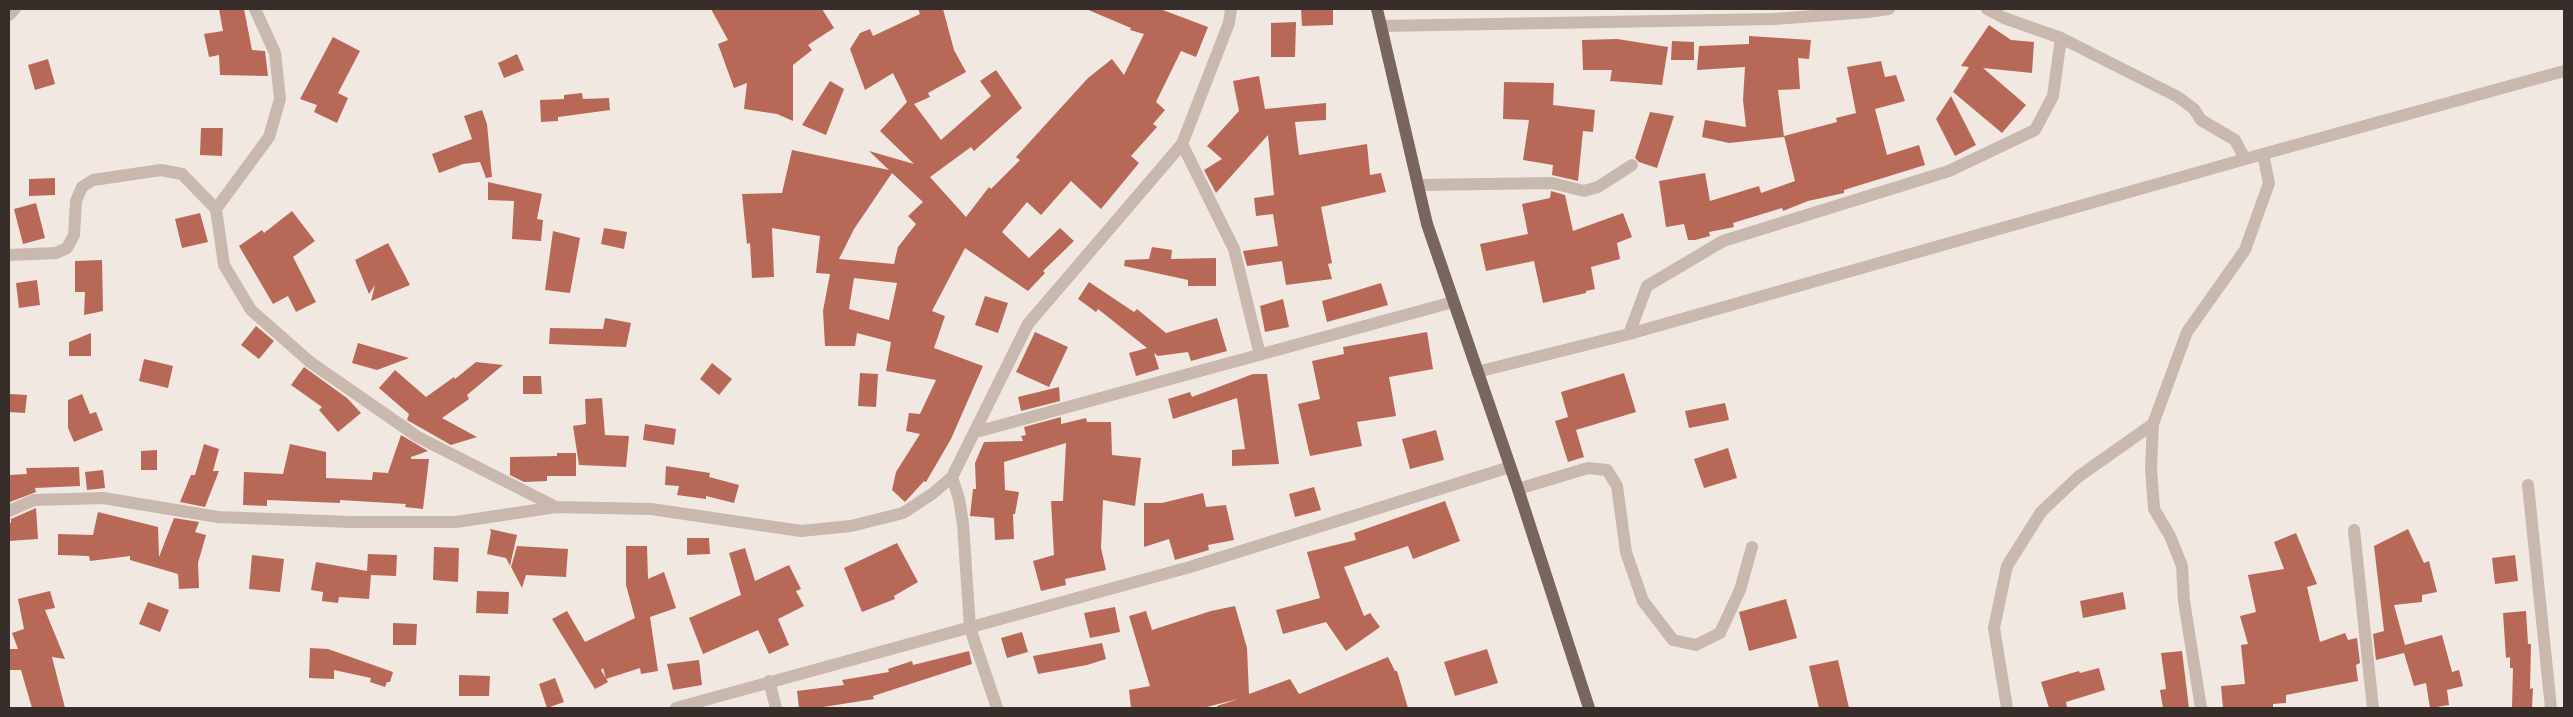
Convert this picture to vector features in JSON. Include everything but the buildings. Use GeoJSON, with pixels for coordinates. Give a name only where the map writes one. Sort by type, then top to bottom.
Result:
{"type":"FeatureCollection","features":[{"type":"Feature","properties":{"kind":"main road"},"geometry":{"type":"LineString","coordinates":[[1377,9],[1427,224],[1518,489],[1589,708]]}},
{"type":"Feature","properties":{"kind":"street"},"geometry":{"type":"LineString","coordinates":[[9,15],[15,9]]}},
{"type":"Feature","properties":{"kind":"street"},"geometry":{"type":"LineString","coordinates":[[216,208],[269,137],[280,99],[275,53],[256,9]]}},
{"type":"Feature","properties":{"kind":"street"},"geometry":{"type":"LineString","coordinates":[[9,511],[34,500],[103,498],[218,517],[351,522],[456,522],[556,508],[651,509],[801,531],[851,526],[903,513],[952,478],[1028,324],[1182,144],[1229,23],[1231,9]]}},
{"type":"Feature","properties":{"kind":"street"},"geometry":{"type":"LineString","coordinates":[[1381,26],[1774,19],[1889,9]]}},
{"type":"Feature","properties":{"kind":"street"},"geometry":{"type":"LineString","coordinates":[[1987,9],[2004,18],[2061,38],[2178,97],[2194,109],[2201,120],[2234,140],[2244,159]]}},
{"type":"Feature","properties":{"kind":"street"},"geometry":{"type":"LineString","coordinates":[[1629,334],[1647,286],[1723,241],[1949,171],[2035,130],[2053,96],[2061,38]]}},
{"type":"Feature","properties":{"kind":"street"},"geometry":{"type":"LineString","coordinates":[[1477,372],[1629,334],[2244,159],[2564,71]]}},
{"type":"Feature","properties":{"kind":"street"},"geometry":{"type":"LineString","coordinates":[[1182,144],[1234,249],[1260,355]]}},
{"type":"Feature","properties":{"kind":"street"},"geometry":{"type":"LineString","coordinates":[[2201,708],[2184,601],[2182,566],[2170,536],[2154,509],[2151,468],[2153,424],[2187,332],[2245,250],[2269,184],[2263,154]]}},
{"type":"Feature","properties":{"kind":"street"},"geometry":{"type":"LineString","coordinates":[[1419,185],[1552,184],[1584,190],[1598,187],[1632,165]]}},
{"type":"Feature","properties":{"kind":"street"},"geometry":{"type":"LineString","coordinates":[[9,254],[56,253],[67,248],[74,235],[76,201],[82,187],[93,180],[161,170],[182,174],[216,208],[224,264],[251,310],[310,362],[418,437],[556,508]]}},
{"type":"Feature","properties":{"kind":"street"},"geometry":{"type":"LineString","coordinates":[[976,432],[1453,302]]}},
{"type":"Feature","properties":{"kind":"street"},"geometry":{"type":"LineString","coordinates":[[2008,708],[1994,628],[2007,566],[2041,512],[2078,478],[2153,424]]}},
{"type":"Feature","properties":{"kind":"street"},"geometry":{"type":"LineString","coordinates":[[676,708],[1190,567],[1510,467]]}},
{"type":"Feature","properties":{"kind":"street"},"geometry":{"type":"LineString","coordinates":[[1518,489],[1588,468],[1606,470],[1617,486],[1626,552],[1643,601],[1673,640],[1696,645],[1720,633],[1740,590],[1752,547]]}},
{"type":"Feature","properties":{"kind":"street"},"geometry":{"type":"LineString","coordinates":[[952,478],[959,499],[963,524],[970,628],[997,708]]}},
{"type":"Feature","properties":{"kind":"street"},"geometry":{"type":"LineString","coordinates":[[2528,485],[2551,708]]}},
{"type":"Feature","properties":{"kind":"street"},"geometry":{"type":"LineString","coordinates":[[2354,530],[2373,708]]}},
{"type":"Feature","properties":{"kind":"street"},"geometry":{"type":"LineString","coordinates":[[769,681],[776,708]]}}]}
